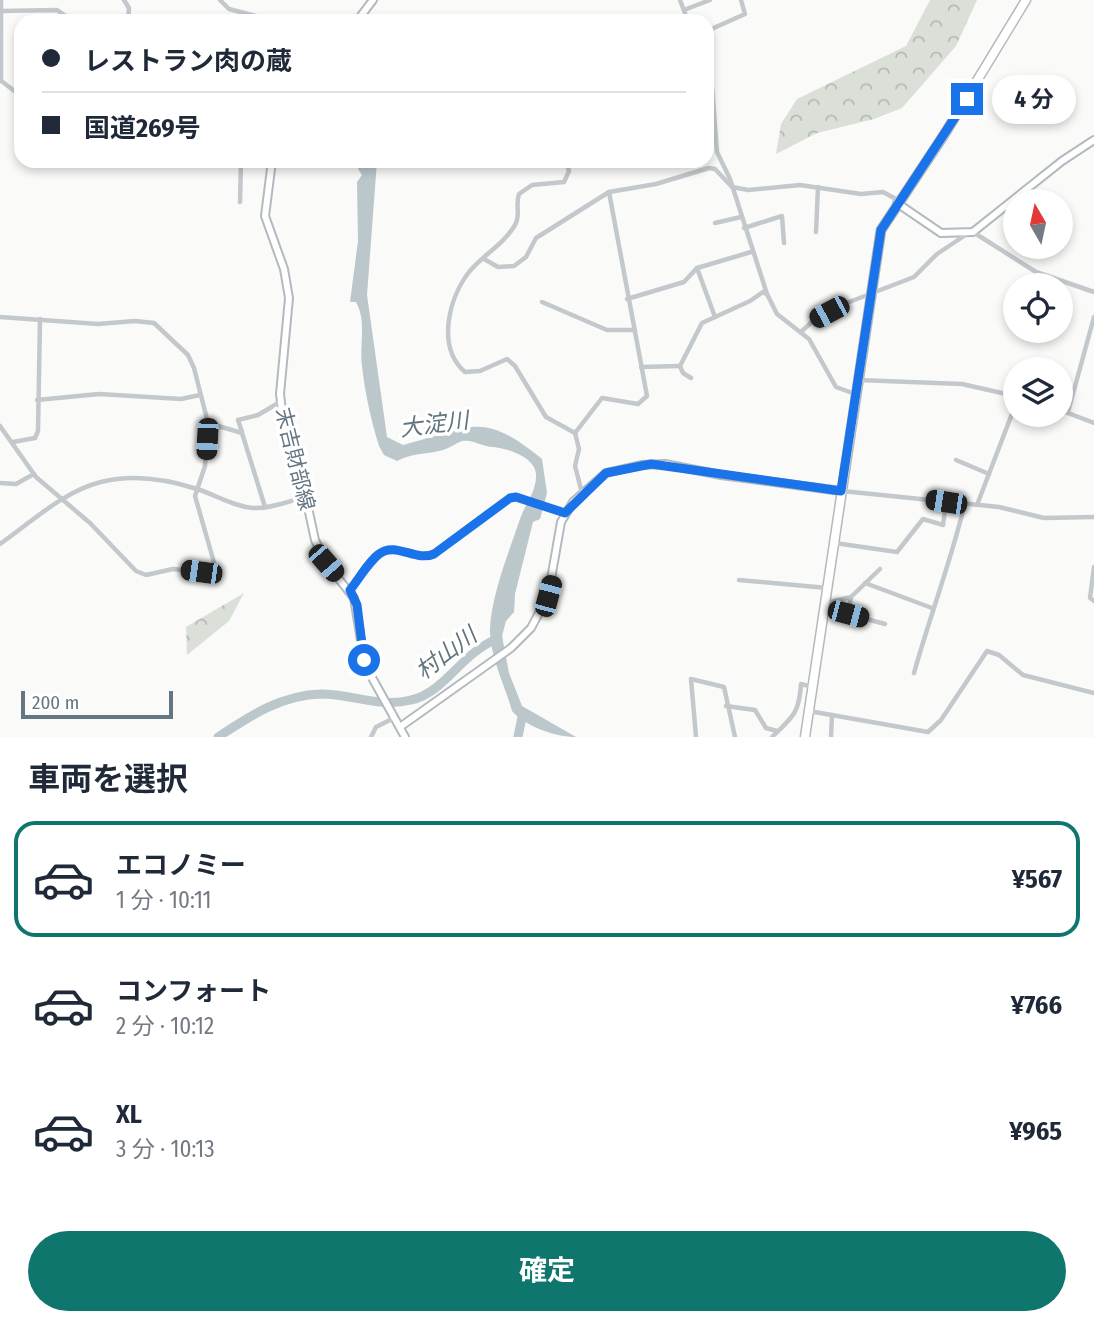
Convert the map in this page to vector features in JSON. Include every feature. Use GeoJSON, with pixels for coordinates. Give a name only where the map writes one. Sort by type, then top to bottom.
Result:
{"type":"FeatureCollection","features":[{"type":"Feature","properties":{"kind":"highway"},"geometry":{"type":"LineString","coordinates":[[805,737],[881,230],[944,135],[1026,0]]}},
{"type":"Feature","properties":{"kind":"street"},"geometry":{"type":"LineString","coordinates":[[1,0],[1,81]]}},
{"type":"Feature","properties":{"kind":"street"},"geometry":{"type":"LineString","coordinates":[[219,0],[229,9],[248,14]]}},
{"type":"Feature","properties":{"kind":"street"},"geometry":{"type":"LineString","coordinates":[[362,14],[373,0]]}},
{"type":"Feature","properties":{"kind":"street"},"geometry":{"type":"LineString","coordinates":[[680,0],[685,14]]}},
{"type":"Feature","properties":{"kind":"street"},"geometry":{"type":"LineString","coordinates":[[684,10],[710,0]]}},
{"type":"Feature","properties":{"kind":"street"},"geometry":{"type":"LineString","coordinates":[[714,28],[745,14],[741,0]]}},
{"type":"Feature","properties":{"kind":"street"},"geometry":{"type":"LineString","coordinates":[[1,11],[57,10],[63,14]]}},
{"type":"Feature","properties":{"kind":"street"},"geometry":{"type":"LineString","coordinates":[[714,113],[717,152],[732,187],[751,251],[777,314],[802,331],[836,387],[856,394]]}},
{"type":"Feature","properties":{"kind":"street"},"geometry":{"type":"LineString","coordinates":[[802,331],[814,320],[834,309],[914,277],[937,254],[970,233],[1062,161],[1094,140]]}},
{"type":"Feature","properties":{"kind":"street"},"geometry":{"type":"LineString","coordinates":[[240,202],[241,168]]}},
{"type":"Feature","properties":{"kind":"street","name":"末吉財部線"},"geometry":{"type":"LineString","coordinates":[[271,168],[265,216],[286,278],[289,298],[280,402],[320,553],[350,590],[357,605],[364,660],[376,688],[405,737]]}},
{"type":"Feature","properties":{"kind":"street"},"geometry":{"type":"LineString","coordinates":[[568,168],[564,182],[532,185],[519,194],[519,216],[515,225],[471,271],[458,290],[447,335],[458,366],[465,372],[480,371],[507,359],[515,366],[546,417],[575,433],[579,449],[575,466],[582,493]]}},
{"type":"Feature","properties":{"kind":"street"},"geometry":{"type":"LineString","coordinates":[[484,259],[498,267],[514,266],[526,257],[536,238],[609,192],[656,184],[709,168],[715,169],[732,187],[748,190],[800,185],[861,194],[883,192],[941,233],[970,233],[1036,272],[1094,292]]}},
{"type":"Feature","properties":{"kind":"street"},"geometry":{"type":"LineString","coordinates":[[816,232],[818,187]]}},
{"type":"Feature","properties":{"kind":"street"},"geometry":{"type":"LineString","coordinates":[[575,433],[602,398],[638,404],[648,388],[627,299],[609,192]]}},
{"type":"Feature","properties":{"kind":"street"},"geometry":{"type":"LineString","coordinates":[[744,228],[782,216],[784,243]]}},
{"type":"Feature","properties":{"kind":"street"},"geometry":{"type":"LineString","coordinates":[[715,223],[741,217]]}},
{"type":"Feature","properties":{"kind":"street"},"geometry":{"type":"LineString","coordinates":[[627,299],[684,282],[697,268],[751,251]]}},
{"type":"Feature","properties":{"kind":"street"},"geometry":{"type":"LineString","coordinates":[[697,268],[715,317]]}},
{"type":"Feature","properties":{"kind":"street"},"geometry":{"type":"LineString","coordinates":[[680,366],[702,323],[763,292],[767,294]]}},
{"type":"Feature","properties":{"kind":"street"},"geometry":{"type":"LineString","coordinates":[[542,302],[607,330],[635,330]]}},
{"type":"Feature","properties":{"kind":"street"},"geometry":{"type":"LineString","coordinates":[[1073,394],[1094,317]]}},
{"type":"Feature","properties":{"kind":"street"},"geometry":{"type":"LineString","coordinates":[[0,318],[98,324],[135,321],[154,323],[188,355],[208,423],[205,466],[195,496],[215,566],[201,572],[173,569],[153,575],[140,573],[90,523],[34,474],[0,426]]}},
{"type":"Feature","properties":{"kind":"street"},"geometry":{"type":"LineString","coordinates":[[13,442],[35,438],[38,431],[37,400],[41,374],[37,344],[40,319]]}},
{"type":"Feature","properties":{"kind":"street"},"geometry":{"type":"LineString","coordinates":[[641,367],[680,366],[691,378]]}},
{"type":"Feature","properties":{"kind":"street"},"geometry":{"type":"LineString","coordinates":[[858,380],[962,384],[1003,393]]}},
{"type":"Feature","properties":{"kind":"street"},"geometry":{"type":"LineString","coordinates":[[37,400],[99,394],[181,400],[200,395]]}},
{"type":"Feature","properties":{"kind":"street"},"geometry":{"type":"LineString","coordinates":[[265,507],[238,419],[258,415],[280,402]]}},
{"type":"Feature","properties":{"kind":"street"},"geometry":{"type":"LineString","coordinates":[[1073,414],[1094,423]]}},
{"type":"Feature","properties":{"kind":"street"},"geometry":{"type":"LineString","coordinates":[[208,423],[242,433]]}},
{"type":"Feature","properties":{"kind":"street"},"geometry":{"type":"LineString","coordinates":[[977,505],[1007,427]]}},
{"type":"Feature","properties":{"kind":"street"},"geometry":{"type":"LineString","coordinates":[[956,460],[989,474]]}},
{"type":"Feature","properties":{"kind":"street"},"geometry":{"type":"LineString","coordinates":[[400,727],[524,637],[539,616],[548,596],[557,534],[565,513],[582,493],[614,470],[658,464],[841,491],[965,503],[1044,518],[1094,517]]}},
{"type":"Feature","properties":{"kind":"street"},"geometry":{"type":"LineString","coordinates":[[0,483],[16,484],[34,474]]}},
{"type":"Feature","properties":{"kind":"street"},"geometry":{"type":"LineString","coordinates":[[0,544],[62,501],[99,482],[127,478],[197,489],[237,506],[265,507],[307,497]]}},
{"type":"Feature","properties":{"kind":"street"},"geometry":{"type":"LineString","coordinates":[[350,590],[383,552],[399,550],[422,557],[434,554],[516,497],[565,513]]}},
{"type":"Feature","properties":{"kind":"street"},"geometry":{"type":"LineString","coordinates":[[835,543],[897,552],[923,519],[943,525],[946,502]]}},
{"type":"Feature","properties":{"kind":"street"},"geometry":{"type":"LineString","coordinates":[[914,673],[932,608],[950,566],[965,503]]}},
{"type":"Feature","properties":{"kind":"street"},"geometry":{"type":"LineString","coordinates":[[1094,567],[1090,598],[1094,601]]}},
{"type":"Feature","properties":{"kind":"street"},"geometry":{"type":"LineString","coordinates":[[826,603],[851,597],[880,569]]}},
{"type":"Feature","properties":{"kind":"street"},"geometry":{"type":"LineString","coordinates":[[739,579],[828,588]]}},
{"type":"Feature","properties":{"kind":"street"},"geometry":{"type":"LineString","coordinates":[[865,583],[932,608]]}},
{"type":"Feature","properties":{"kind":"street"},"geometry":{"type":"LineString","coordinates":[[851,597],[848,614],[885,624]]}},
{"type":"Feature","properties":{"kind":"street"},"geometry":{"type":"LineString","coordinates":[[808,711],[928,732],[941,720],[987,651],[999,655],[1023,675],[1094,693]]}},
{"type":"Feature","properties":{"kind":"street"},"geometry":{"type":"LineString","coordinates":[[696,737],[691,679],[721,684],[724,687],[726,706],[735,737]]}},
{"type":"Feature","properties":{"kind":"street"},"geometry":{"type":"LineString","coordinates":[[772,737],[793,719],[798,707],[801,684],[813,687]]}},
{"type":"Feature","properties":{"kind":"street"},"geometry":{"type":"LineString","coordinates":[[726,706],[755,710],[766,728],[777,731]]}},
{"type":"Feature","properties":{"kind":"street"},"geometry":{"type":"LineString","coordinates":[[831,737],[832,715]]}},
{"type":"Feature","properties":{"kind":"street"},"geometry":{"type":"LineString","coordinates":[[370,737],[376,727],[394,718]]}},
{"type":"Feature","properties":{"kind":"green space"},"geometry":{"type":"Polygon","coordinates":[[[930,0],[977,0],[956,46],[902,108],[874,119],[817,133],[776,154],[781,124],[797,99],[906,46],[930,0]]]}},
{"type":"Feature","properties":{"kind":"green space"},"geometry":{"type":"Polygon","coordinates":[[[244,593],[229,621],[187,655],[186,627],[244,593]]]}},
{"type":"Feature","properties":{"kind":"shaded area"},"geometry":{"type":"Polygon","coordinates":[[[376,168],[367,295],[387,437],[403,445],[461,429],[489,428],[504,433],[542,459],[547,493],[540,519],[533,522],[515,594],[514,612],[506,621],[502,636],[509,673],[522,706],[576,737],[542,730],[525,722],[512,711],[490,638],[491,615],[497,587],[520,519],[535,486],[536,474],[531,463],[512,452],[470,441],[462,441],[443,450],[397,461],[384,455],[379,446],[363,376],[361,317],[356,302],[350,302],[358,241],[357,182],[362,175],[358,169],[376,168]]]}},
{"type":"Feature","properties":{"kind":"waterway","name":"村山川"},"geometry":{"type":"LineString","coordinates":[[218,737],[266,708],[306,695],[333,695],[377,702],[399,702],[421,697],[438,686],[478,650],[498,638]]}},
{"type":"Feature","properties":{"kind":"waterway"},"geometry":{"type":"LineString","coordinates":[[518,737],[522,717]]}},
{"type":"Feature","properties":{"kind":"route"},"geometry":{"type":"LineString","coordinates":[[364,660],[357,605],[350,590],[377,556],[391,550],[422,557],[434,554],[510,498],[516,497],[565,513],[593,482],[606,473],[651,464],[665,464],[830,492],[841,491],[881,230],[967,99]]}},
{"type":"Feature","properties":{"kind":"water label","name":"大淀川"},"geometry":{"type":"Point","coordinates":[434,424]}}]}
